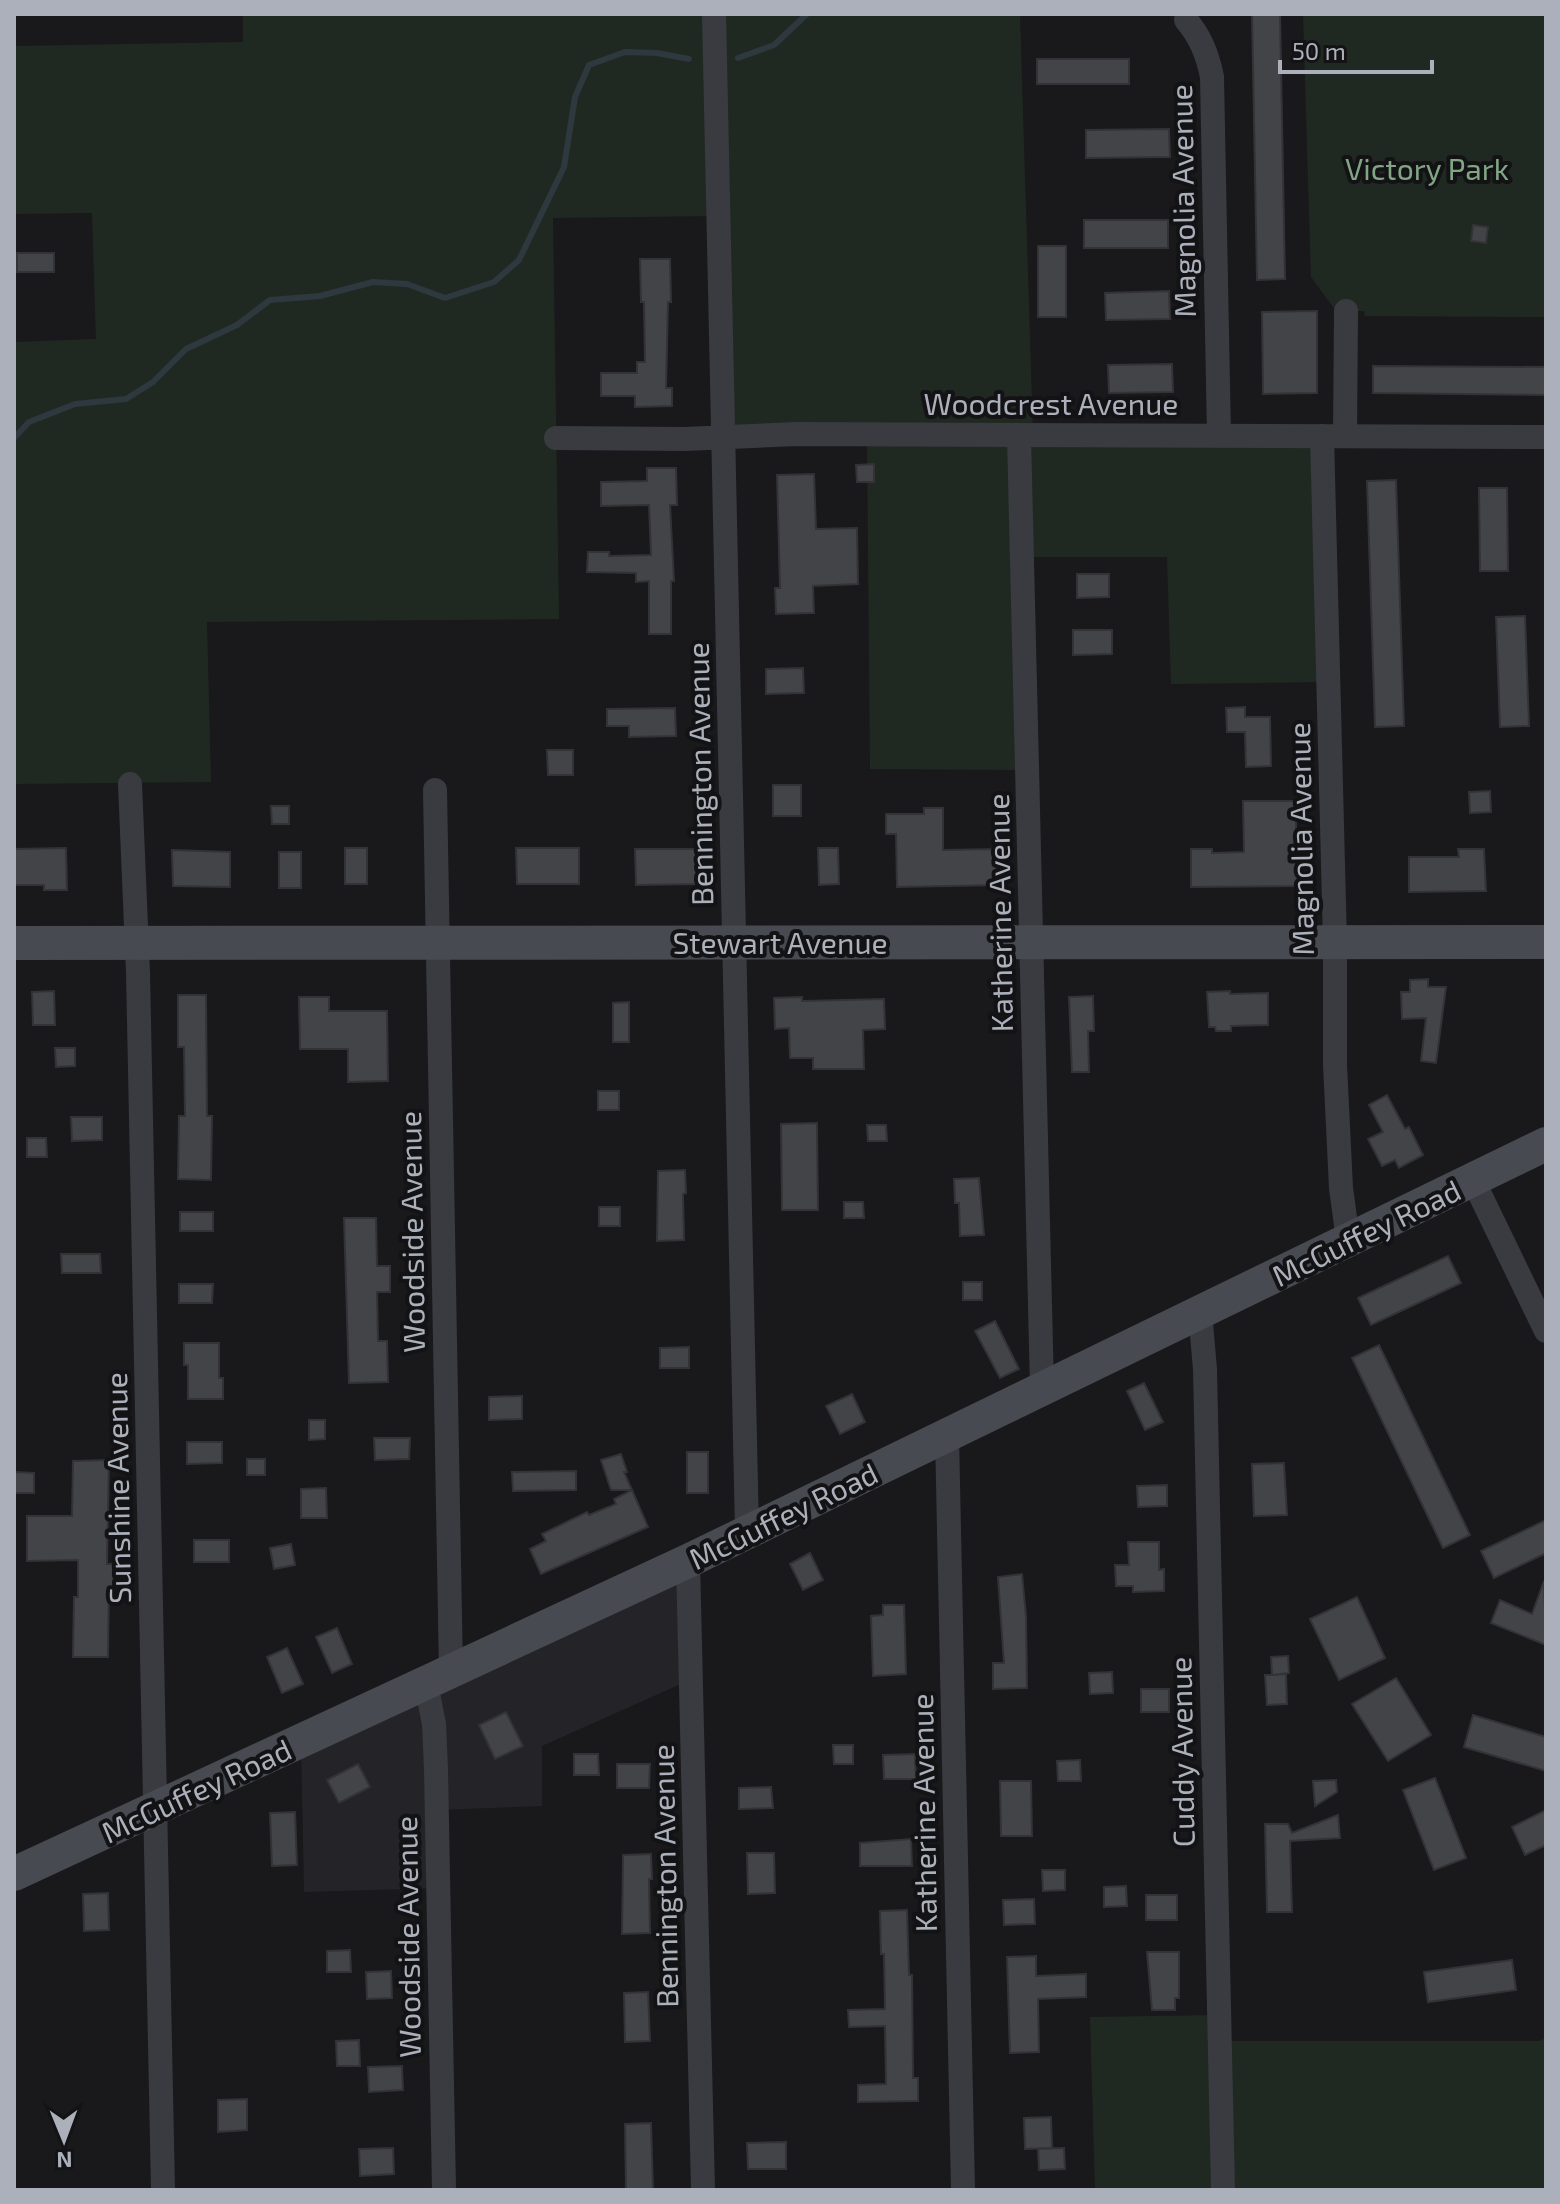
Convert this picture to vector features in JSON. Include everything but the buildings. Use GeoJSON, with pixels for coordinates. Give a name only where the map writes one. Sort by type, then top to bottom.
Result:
{"type":"FeatureCollection","features":[{"type":"Feature","properties":{"kind":"street","name":"Bennington Avenue"},"geometry":{"type":"LineString","coordinates":[[714,14],[747,1532]]}},
{"type":"Feature","properties":{"kind":"street","name":"Magnolia Avenue"},"geometry":{"type":"LineString","coordinates":[[1186,20],[1208,55],[1212,77],[1219,435]]}},
{"type":"Feature","properties":{"kind":"street","name":"Magnolia Avenue"},"geometry":{"type":"LineString","coordinates":[[1346,311],[1334,436],[1335,1065],[1341,1188],[1348,1240]]}},
{"type":"Feature","properties":{"kind":"street","name":"Woodcrest Avenue"},"geometry":{"type":"LineString","coordinates":[[556,438],[797,434],[1546,437]]}},
{"type":"Feature","properties":{"kind":"street","name":"Katherine Avenue"},"geometry":{"type":"LineString","coordinates":[[1019,436],[1042,1388]]}},
{"type":"Feature","properties":{"kind":"street","name":"Sunshine Avenue"},"geometry":{"type":"LineString","coordinates":[[130,784],[137,943],[163,2190]]}},
{"type":"Feature","properties":{"kind":"street","name":"Woodside Avenue"},"geometry":{"type":"LineString","coordinates":[[435,790],[446,1308],[439,1678],[434,1724],[444,2190]]}},
{"type":"Feature","properties":{"kind":"street","name":"Stewart Avenue"},"geometry":{"type":"LineString","coordinates":[[14,943],[1546,942]]}},
{"type":"Feature","properties":{"kind":"street","name":"McGuffey Road"},"geometry":{"type":"LineString","coordinates":[[14,1874],[688,1561],[1546,1144]]}},
{"type":"Feature","properties":{"kind":"street"},"geometry":{"type":"LineString","coordinates":[[1473,1180],[1546,1331]]}},
{"type":"Feature","properties":{"kind":"street","name":"Cuddy Avenue"},"geometry":{"type":"LineString","coordinates":[[1200,1312],[1206,1385],[1223,2190]]}},
{"type":"Feature","properties":{"kind":"street","name":"Katherine Avenue"},"geometry":{"type":"LineString","coordinates":[[947,1435],[963,2190]]}},
{"type":"Feature","properties":{"kind":"street","name":"Bennington Avenue"},"geometry":{"type":"LineString","coordinates":[[688,1561],[703,2190]]}},
{"type":"Feature","properties":{"kind":"shaded area"},"geometry":{"type":"Polygon","coordinates":[[[688,1561],[692,1679],[542,1746],[542,1806],[437,1810],[439,1888],[304,1892],[301,1741],[688,1561]]]}},
{"type":"Feature","properties":{"kind":"green space"},"geometry":{"type":"Polygon","coordinates":[[[243,14],[1020,14],[1033,436],[1322,436],[1328,682],[1171,684],[1167,557],[1023,557],[1028,770],[870,769],[867,435],[723,436],[718,216],[553,218],[559,619],[207,622],[211,782],[14,784],[14,342],[96,339],[92,213],[14,214],[14,46],[243,42],[243,14]]]}},
{"type":"Feature","properties":{"kind":"green space","name":"Victory Park"},"geometry":{"type":"Polygon","coordinates":[[[1303,14],[1546,14],[1546,317],[1365,316],[1364,311],[1336,311],[1311,277],[1303,14]]]}},
{"type":"Feature","properties":{"kind":"green space"},"geometry":{"type":"Polygon","coordinates":[[[1219,2015],[1220,2041],[1539,2041],[1546,2038],[1546,2190],[1095,2190],[1090,2017],[1219,2015]]]}},
{"type":"Feature","properties":{"kind":"waterway"},"geometry":{"type":"LineString","coordinates":[[738,58],[774,45],[807,14]]}},
{"type":"Feature","properties":{"kind":"waterway"},"geometry":{"type":"LineString","coordinates":[[14,438],[29,422],[75,404],[126,399],[153,382],[186,349],[237,325],[270,300],[320,296],[373,282],[407,284],[445,298],[494,282],[519,260],[564,167],[575,97],[589,65],[625,52],[657,53],[689,59]]}}]}
